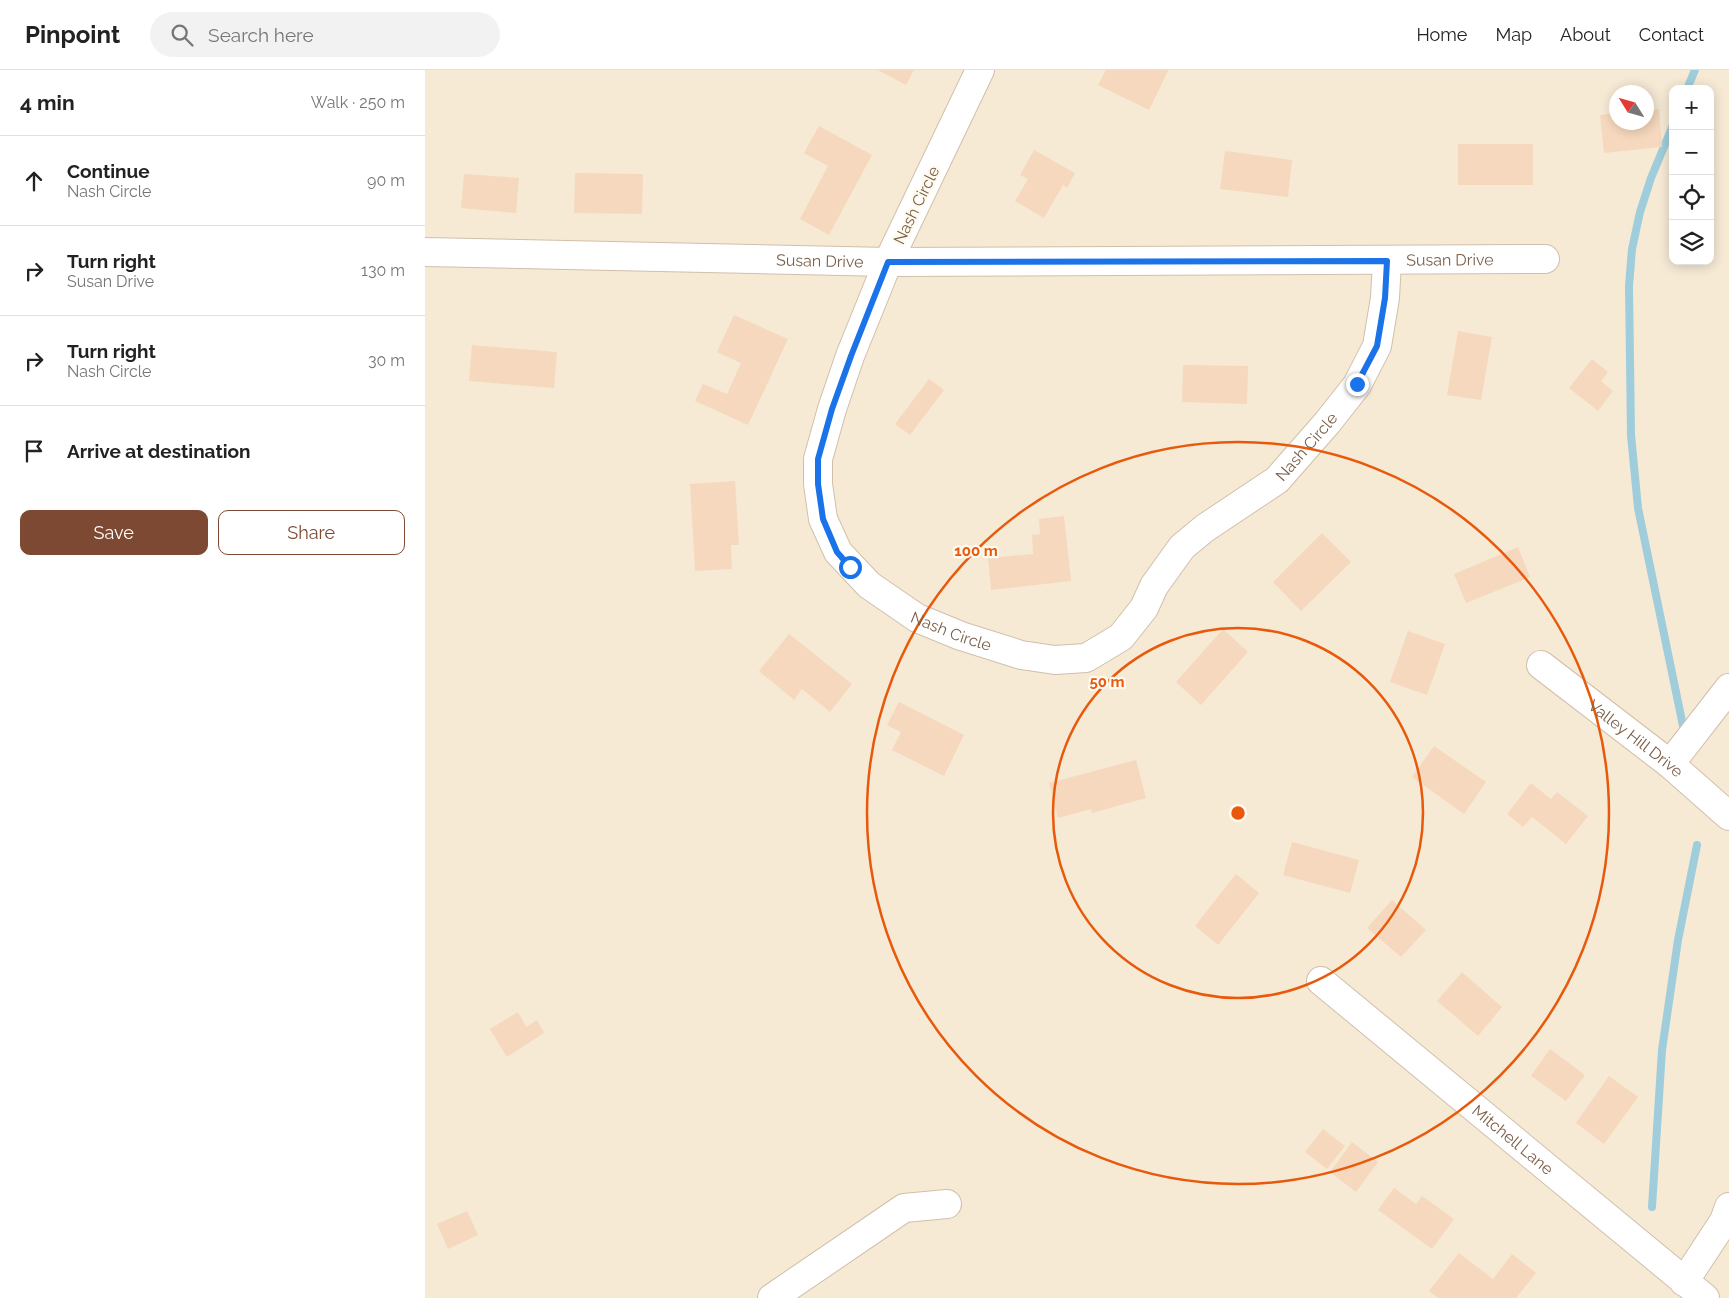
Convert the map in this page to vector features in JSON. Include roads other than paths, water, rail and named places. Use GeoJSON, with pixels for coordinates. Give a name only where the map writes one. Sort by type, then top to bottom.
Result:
{"type":"FeatureCollection","features":[{"type":"Feature","properties":{"kind":"street","name":"Nash Circle"},"geometry":{"type":"LineString","coordinates":[[980,70],[888,262],[832,409],[818,459],[818,484],[823,519],[837,552],[869,585],[917,618],[961,636],[1021,655],[1055,660],[1086,658],[1121,637],[1143,608],[1154,586],[1182,547],[1205,528],[1277,480],[1327,423],[1357,384],[1377,346],[1385,298],[1387,261]]}},
{"type":"Feature","properties":{"kind":"street","name":"Susan Drive"},"geometry":{"type":"LineString","coordinates":[[425,252],[888,262],[1545,259]]}},
{"type":"Feature","properties":{"kind":"street","name":"Valley Hill Drive"},"geometry":{"type":"LineString","coordinates":[[1541,666],[1670,764],[1729,816]]}},
{"type":"Feature","properties":{"kind":"street"},"geometry":{"type":"LineString","coordinates":[[1670,764],[1729,688]]}},
{"type":"Feature","properties":{"kind":"street","name":"Mitchell Lane"},"geometry":{"type":"LineString","coordinates":[[1321,981],[1705,1298]]}},
{"type":"Feature","properties":{"kind":"street"},"geometry":{"type":"LineString","coordinates":[[772,1298],[903,1208],[947,1204]]}},
{"type":"Feature","properties":{"kind":"street"},"geometry":{"type":"LineString","coordinates":[[1684,1282],[1724,1221],[1729,1207]]}},
{"type":"Feature","properties":{"kind":"waterway"},"geometry":{"type":"LineString","coordinates":[[1689,85],[1695,70]]}},
{"type":"Feature","properties":{"kind":"waterway"},"geometry":{"type":"LineString","coordinates":[[1671,130],[1651,178],[1640,212],[1632,249],[1629,286],[1631,435],[1638,508],[1683,726]]}},
{"type":"Feature","properties":{"kind":"waterway"},"geometry":{"type":"LineString","coordinates":[[1652,1207],[1662,1050],[1678,940],[1697,845]]}}]}
